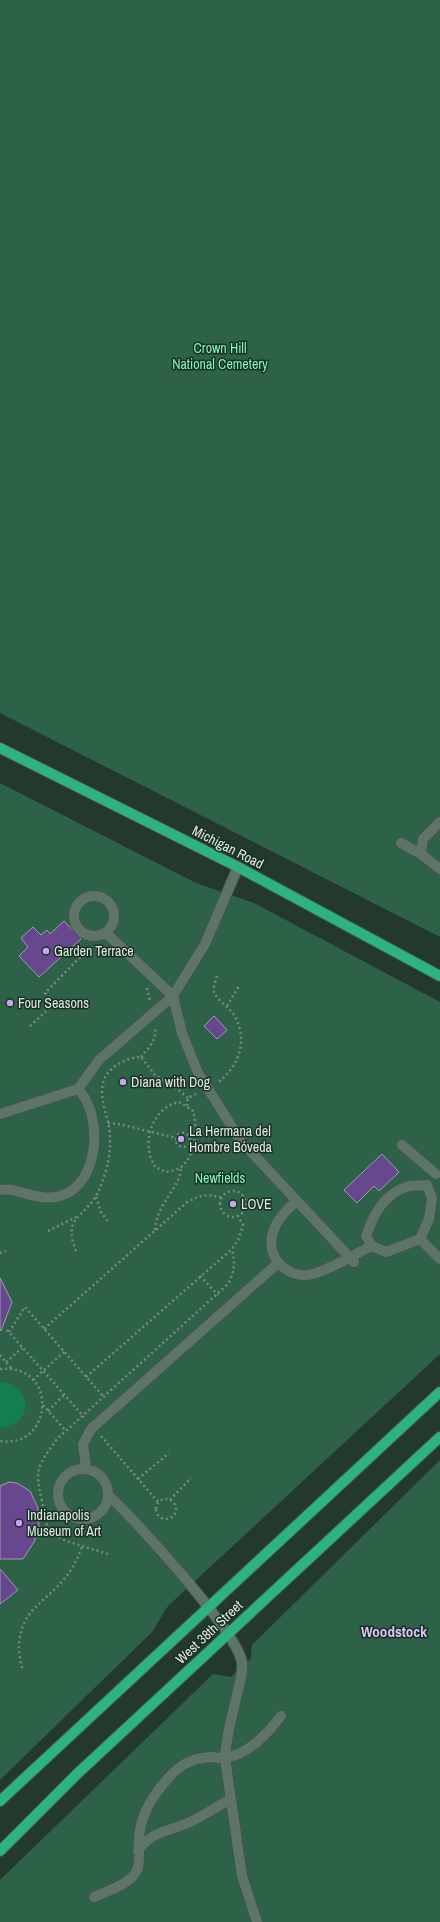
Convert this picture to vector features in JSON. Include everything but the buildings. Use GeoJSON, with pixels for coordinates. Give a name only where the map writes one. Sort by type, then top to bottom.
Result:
{"type":"FeatureCollection","features":[{"type":"Feature","properties":{"kind":"main road","name":"Michigan Road"},"geometry":{"type":"LineString","coordinates":[[0,748],[238,867],[440,976]]}},
{"type":"Feature","properties":{"kind":"main road","name":"West 38th Street"},"geometry":{"type":"LineString","coordinates":[[0,1801],[440,1392]]}},
{"type":"Feature","properties":{"kind":"main road","name":"West 38th Street"},"geometry":{"type":"LineString","coordinates":[[0,1851],[78,1774],[440,1437]]}},
{"type":"Feature","properties":{"kind":"lane"},"geometry":{"type":"LineString","coordinates":[[421,854],[423,839],[440,822]]}},
{"type":"Feature","properties":{"kind":"lane"},"geometry":{"type":"LineString","coordinates":[[401,843],[421,854],[440,869]]}},
{"type":"Feature","properties":{"kind":"lane"},"geometry":{"type":"LineString","coordinates":[[0,1114],[78,1089],[100,1060],[173,996],[205,944],[238,867]]}},
{"type":"Feature","properties":{"kind":"lane"},"geometry":{"type":"LineString","coordinates":[[90,896],[97,896],[109,902],[113,908],[114,921],[106,933],[94,937],[86,936],[76,926],[74,912],[81,900],[90,896]]}},
{"type":"Feature","properties":{"kind":"lane"},"geometry":{"type":"LineString","coordinates":[[106,933],[173,996],[182,1033],[198,1073],[241,1141],[352,1259]]}},
{"type":"Feature","properties":{"kind":"lane"},"geometry":{"type":"LineString","coordinates":[[0,1190],[6,1189],[33,1197],[48,1198],[63,1195],[78,1185],[90,1164],[95,1134],[92,1113],[85,1095],[78,1089]]}},
{"type":"Feature","properties":{"kind":"lane"},"geometry":{"type":"LineString","coordinates":[[402,1145],[436,1174]]}},
{"type":"Feature","properties":{"kind":"lane"},"geometry":{"type":"LineString","coordinates":[[409,1186],[427,1186],[432,1198],[429,1219],[420,1239],[386,1252],[372,1246],[366,1236],[373,1217],[385,1199],[409,1186]]}},
{"type":"Feature","properties":{"kind":"lane"},"geometry":{"type":"LineString","coordinates":[[296,1201],[276,1224],[271,1237],[273,1252],[277,1264],[286,1270],[297,1273],[312,1274],[352,1259],[372,1246]]}},
{"type":"Feature","properties":{"kind":"lane"},"geometry":{"type":"LineString","coordinates":[[420,1239],[440,1259]]}},
{"type":"Feature","properties":{"kind":"lane"},"geometry":{"type":"LineString","coordinates":[[86,1468],[83,1444],[93,1427],[277,1264]]}},
{"type":"Feature","properties":{"kind":"lane"},"geometry":{"type":"LineString","coordinates":[[86,1468],[95,1471],[104,1478],[108,1495],[106,1505],[101,1512],[92,1518],[83,1520],[66,1514],[60,1507],[57,1494],[63,1478],[71,1471],[86,1468]]}},
{"type":"Feature","properties":{"kind":"lane"},"geometry":{"type":"LineString","coordinates":[[108,1495],[124,1510],[208,1608],[228,1634],[242,1663],[241,1675],[226,1743],[225,1758],[242,1876],[257,1922]]}},
{"type":"Feature","properties":{"kind":"lane"},"geometry":{"type":"LineString","coordinates":[[94,1897],[119,1886],[130,1878],[137,1870],[139,1862],[138,1851],[141,1824],[147,1806],[174,1772],[196,1758],[225,1758],[242,1752],[260,1740],[281,1716]]}},
{"type":"Feature","properties":{"kind":"lane"},"geometry":{"type":"LineString","coordinates":[[138,1851],[146,1840],[192,1821],[230,1799]]}},
{"type":"Feature","properties":{"kind":"path"},"geometry":{"type":"LineString","coordinates":[[30,1026],[54,1004],[44,993],[89,948],[96,947],[111,949]]}},
{"type":"Feature","properties":{"kind":"path"},"geometry":{"type":"LineString","coordinates":[[188,1098],[207,1089],[227,1076],[234,1066],[241,1048],[240,1026],[227,1006],[215,995],[214,987],[217,976]]}},
{"type":"Feature","properties":{"kind":"path"},"geometry":{"type":"LineString","coordinates":[[48,1231],[76,1217],[96,1196],[107,1169],[109,1157],[108,1123],[105,1112],[103,1082],[111,1071],[123,1061],[141,1057],[151,1046],[156,1028],[145,984]]}},
{"type":"Feature","properties":{"kind":"path"},"geometry":{"type":"LineString","coordinates":[[227,1006],[238,986]]}},
{"type":"Feature","properties":{"kind":"path"},"geometry":{"type":"LineString","coordinates":[[141,1057],[154,1075],[180,1091],[188,1098]]}},
{"type":"Feature","properties":{"kind":"path"},"geometry":{"type":"LineString","coordinates":[[187,1106],[188,1098]]}},
{"type":"Feature","properties":{"kind":"path"},"geometry":{"type":"LineString","coordinates":[[155,1231],[156,1218],[161,1205],[177,1181],[181,1168],[192,1150],[194,1142],[196,1131],[193,1111],[179,1102],[170,1104],[154,1119],[148,1144],[149,1152],[155,1167],[166,1172],[181,1168]]}},
{"type":"Feature","properties":{"kind":"path"},"geometry":{"type":"LineString","coordinates":[[108,1123],[119,1124],[176,1138]]}},
{"type":"Feature","properties":{"kind":"path"},"geometry":{"type":"LineString","coordinates":[[176,1138],[179,1134],[185,1133],[189,1136],[190,1141]]}},
{"type":"Feature","properties":{"kind":"path"},"geometry":{"type":"LineString","coordinates":[[176,1138],[178,1145],[182,1147],[186,1146],[190,1141]]}},
{"type":"Feature","properties":{"kind":"path"},"geometry":{"type":"LineString","coordinates":[[190,1141],[194,1142]]}},
{"type":"Feature","properties":{"kind":"path"},"geometry":{"type":"LineString","coordinates":[[234,1191],[243,1196],[246,1206],[243,1213],[238,1216],[230,1217],[224,1214],[220,1208],[222,1198],[227,1193],[234,1191]]}},
{"type":"Feature","properties":{"kind":"path"},"geometry":{"type":"LineString","coordinates":[[44,1329],[186,1203],[198,1196],[211,1194],[222,1198]]}},
{"type":"Feature","properties":{"kind":"path"},"geometry":{"type":"LineString","coordinates":[[96,1196],[101,1212],[110,1223]]}},
{"type":"Feature","properties":{"kind":"path"},"geometry":{"type":"LineString","coordinates":[[86,1377],[232,1249],[238,1240],[243,1225],[238,1216]]}},
{"type":"Feature","properties":{"kind":"path"},"geometry":{"type":"LineString","coordinates":[[76,1217],[72,1239],[76,1251]]}},
{"type":"Feature","properties":{"kind":"path"},"geometry":{"type":"LineString","coordinates":[[0,1253],[6,1251]]}},
{"type":"Feature","properties":{"kind":"path"},"geometry":{"type":"LineString","coordinates":[[200,1276],[218,1295]]}},
{"type":"Feature","properties":{"kind":"path"},"geometry":{"type":"LineString","coordinates":[[103,1396],[25,1307],[8,1331],[158,1502]]}},
{"type":"Feature","properties":{"kind":"path"},"geometry":{"type":"LineString","coordinates":[[6,1362],[22,1348]]}},
{"type":"Feature","properties":{"kind":"path"},"geometry":{"type":"LineString","coordinates":[[33,1380],[64,1352]]}},
{"type":"Feature","properties":{"kind":"path"},"geometry":{"type":"LineString","coordinates":[[0,1355],[11,1369]]}},
{"type":"Feature","properties":{"kind":"path"},"geometry":{"type":"LineString","coordinates":[[0,1369],[21,1371],[33,1380],[39,1389],[43,1405],[41,1417],[31,1432],[15,1441],[0,1441]]}},
{"type":"Feature","properties":{"kind":"path"},"geometry":{"type":"LineString","coordinates":[[48,1410],[64,1395]]}},
{"type":"Feature","properties":{"kind":"path"},"geometry":{"type":"LineString","coordinates":[[43,1405],[66,1431]]}},
{"type":"Feature","properties":{"kind":"path"},"geometry":{"type":"LineString","coordinates":[[138,1478],[169,1453]]}},
{"type":"Feature","properties":{"kind":"path"},"geometry":{"type":"LineString","coordinates":[[170,1500],[191,1478]]}},
{"type":"Feature","properties":{"kind":"path"},"geometry":{"type":"LineString","coordinates":[[162,1499],[170,1500],[175,1505],[176,1509],[174,1514],[166,1519],[162,1518],[156,1511],[158,1502],[162,1499]]}},
{"type":"Feature","properties":{"kind":"path"},"geometry":{"type":"LineString","coordinates":[[22,1668],[19,1645],[27,1618],[31,1610],[64,1579],[77,1559],[82,1546]]}},
{"type":"Feature","properties":{"kind":"green space","name":"Crown Hill National Cemetery"},"geometry":{"type":"Polygon","coordinates":[[[0,0],[440,0],[440,937],[0,713],[0,0]]]}},
{"type":"Feature","properties":{"kind":"green space","name":"Newfields"},"geometry":{"type":"Polygon","coordinates":[[[0,783],[196,883],[254,903],[440,1002],[440,1354],[168,1606],[152,1632],[0,1780],[0,783]]]}},
{"type":"Feature","properties":{"kind":"green space"},"geometry":{"type":"Polygon","coordinates":[[[440,1460],[440,1922],[0,1922],[0,1880],[213,1674],[231,1677],[251,1658],[252,1645],[440,1460]]]}},
{"type":"Feature","properties":{"kind":"shaded area"},"geometry":{"type":"Polygon","coordinates":[[[5,1382],[15,1386],[21,1392],[25,1399],[25,1407],[23,1415],[18,1421],[10,1425],[0,1427],[0,1383],[5,1382]]]}},
{"type":"Feature","properties":{"kind":"place","name":"Garden Terrace"},"geometry":{"type":"Point","coordinates":[46,951]}},
{"type":"Feature","properties":{"kind":"place","name":"Four Seasons"},"geometry":{"type":"Point","coordinates":[10,1003]}},
{"type":"Feature","properties":{"kind":"place","name":"Diana with Dog"},"geometry":{"type":"Point","coordinates":[123,1082]}},
{"type":"Feature","properties":{"kind":"place","name":"La Hermana del Hombre Bóveda"},"geometry":{"type":"Point","coordinates":[181,1139]}},
{"type":"Feature","properties":{"kind":"place","name":"LOVE"},"geometry":{"type":"Point","coordinates":[233,1204]}},
{"type":"Feature","properties":{"kind":"place","name":"Indianapolis Museum of Art"},"geometry":{"type":"Point","coordinates":[19,1523]}},
{"type":"Feature","properties":{"kind":"district","name":"Woodstock"},"geometry":{"type":"Point","coordinates":[394,1632]}}]}
